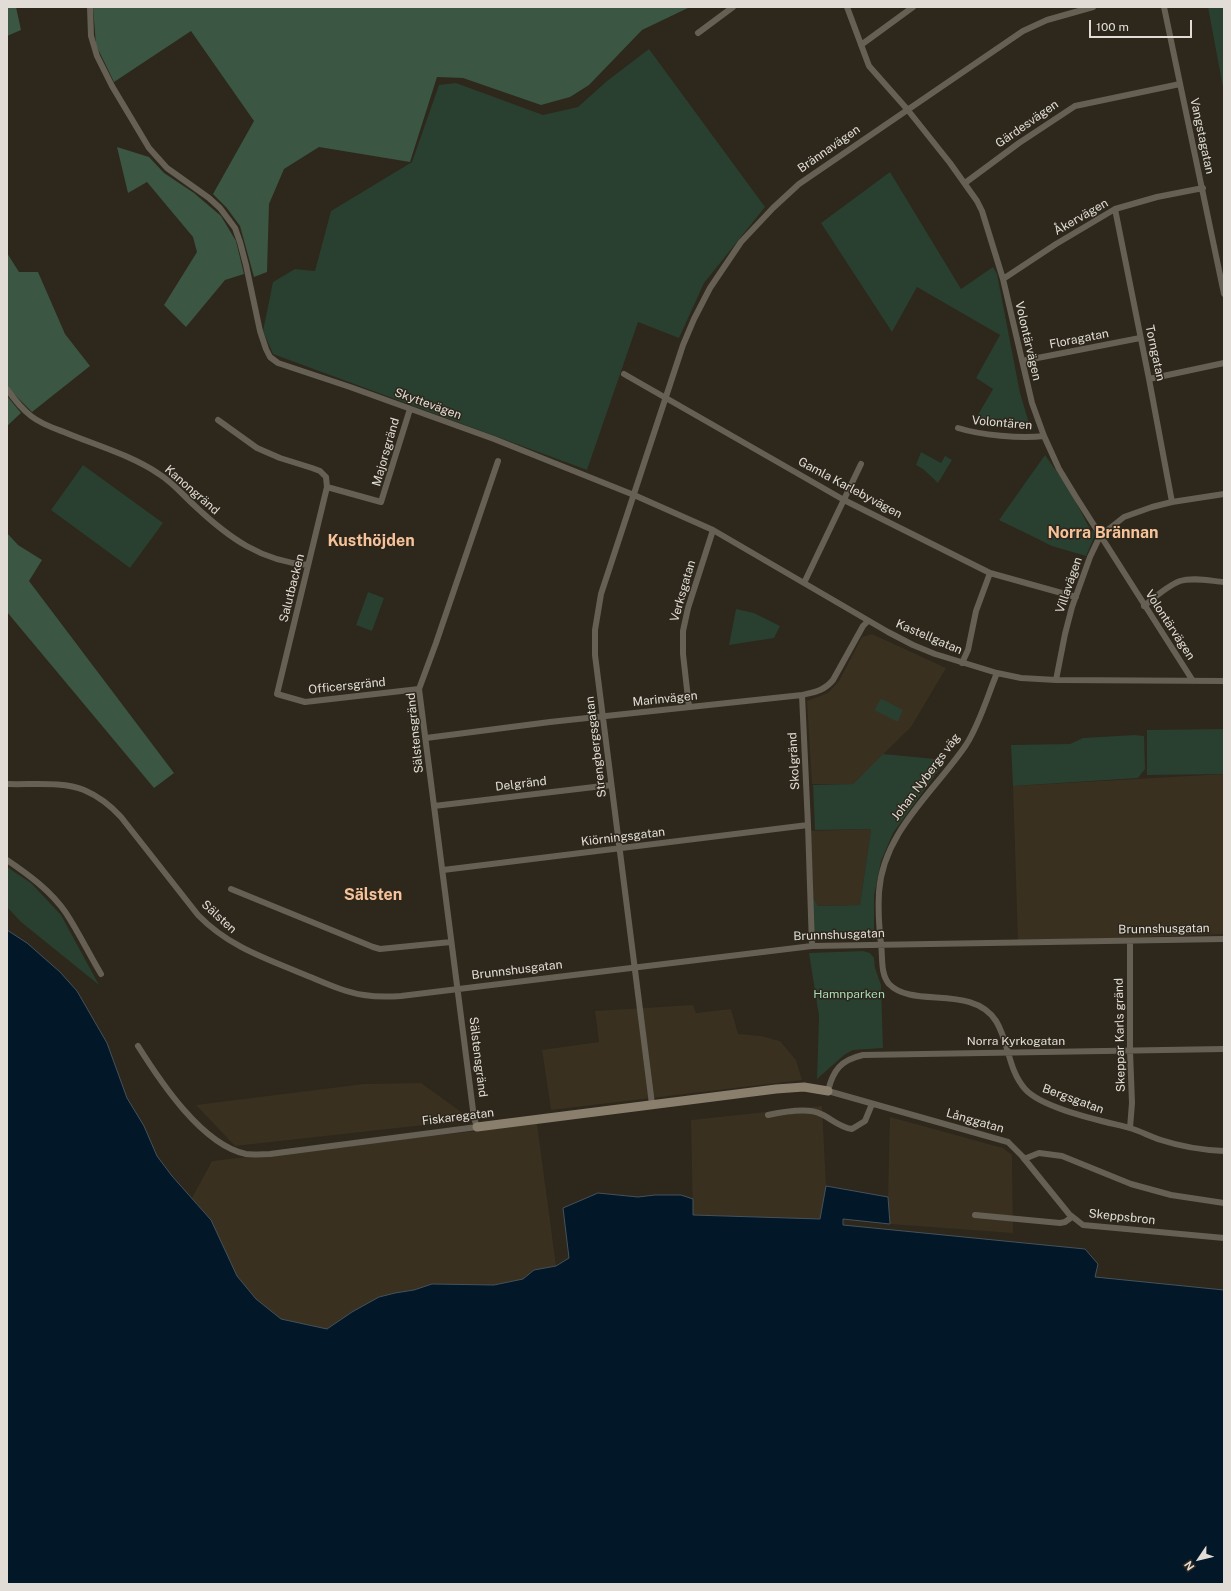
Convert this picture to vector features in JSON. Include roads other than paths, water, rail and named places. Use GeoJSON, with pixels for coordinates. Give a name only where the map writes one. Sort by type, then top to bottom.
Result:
{"type":"FeatureCollection","features":[{"type":"Feature","properties":{"kind":"street","name":"Skyttevägen"},"geometry":{"type":"LineString","coordinates":[[90,7],[91,36],[103,70],[149,148],[158,160],[167,168],[209,198],[220,208],[235,228],[244,257],[260,331],[270,357],[278,363],[555,462],[634,495]]}},
{"type":"Feature","properties":{"kind":"street"},"geometry":{"type":"LineString","coordinates":[[698,33],[733,7]]}},
{"type":"Feature","properties":{"kind":"street","name":"Volontärvägen"},"geometry":{"type":"LineString","coordinates":[[847,7],[864,54],[872,69],[907,109],[965,183],[977,201],[986,220],[1032,403],[1044,436],[1059,469],[1193,682]]}},
{"type":"Feature","properties":{"kind":"street"},"geometry":{"type":"LineString","coordinates":[[861,45],[913,7]]}},
{"type":"Feature","properties":{"kind":"street","name":"Brännavägen"},"geometry":{"type":"LineString","coordinates":[[665,397],[683,345],[710,288],[741,242],[773,208],[799,184],[1023,31],[1048,20],[1093,7]]}},
{"type":"Feature","properties":{"kind":"street","name":"Vangstagatan"},"geometry":{"type":"LineString","coordinates":[[1164,7],[1224,294]]}},
{"type":"Feature","properties":{"kind":"street","name":"Gärdesvägen"},"geometry":{"type":"LineString","coordinates":[[965,183],[1019,143],[1075,106],[1180,84]]}},
{"type":"Feature","properties":{"kind":"street","name":"Åkervägen"},"geometry":{"type":"LineString","coordinates":[[1002,279],[1114,209],[1157,197],[1202,188]]}},
{"type":"Feature","properties":{"kind":"street","name":"Torngatan"},"geometry":{"type":"LineString","coordinates":[[1114,209],[1149,379],[1172,502]]}},
{"type":"Feature","properties":{"kind":"street","name":"Floragatan"},"geometry":{"type":"LineString","coordinates":[[1022,361],[1140,338]]}},
{"type":"Feature","properties":{"kind":"street"},"geometry":{"type":"LineString","coordinates":[[1149,379],[1224,363]]}},
{"type":"Feature","properties":{"kind":"street","name":"Gamla Karlebyvägen"},"geometry":{"type":"LineString","coordinates":[[624,374],[844,500],[990,573],[1076,597]]}},
{"type":"Feature","properties":{"kind":"street","name":"Kanongränd"},"geometry":{"type":"LineString","coordinates":[[7,389],[21,406],[38,421],[51,428],[122,454],[159,474],[240,544],[255,552],[280,560],[308,565]]}},
{"type":"Feature","properties":{"kind":"street","name":"Strengbergsgatan"},"geometry":{"type":"LineString","coordinates":[[652,1104],[595,655],[595,630],[597,611],[606,580],[665,397]]}},
{"type":"Feature","properties":{"kind":"street","name":"Majorsgränd"},"geometry":{"type":"LineString","coordinates":[[327,487],[381,502],[410,409]]}},
{"type":"Feature","properties":{"kind":"street"},"geometry":{"type":"LineString","coordinates":[[218,420],[257,448],[280,458],[320,471],[326,478],[327,487]]}},
{"type":"Feature","properties":{"kind":"street","name":"Volontären"},"geometry":{"type":"LineString","coordinates":[[958,428],[968,431],[1030,438],[1044,436]]}},
{"type":"Feature","properties":{"kind":"street","name":"Sälstensgränd"},"geometry":{"type":"LineString","coordinates":[[477,1127],[473,1111],[419,689],[498,461]]}},
{"type":"Feature","properties":{"kind":"street"},"geometry":{"type":"LineString","coordinates":[[804,583],[860,464]]}},
{"type":"Feature","properties":{"kind":"street","name":"Salutbacken"},"geometry":{"type":"LineString","coordinates":[[277,694],[327,487]]}},
{"type":"Feature","properties":{"kind":"street","name":"Villavägen"},"geometry":{"type":"LineString","coordinates":[[1056,680],[1064,634],[1090,557],[1100,536],[1124,517],[1152,507],[1172,502],[1224,494]]}},
{"type":"Feature","properties":{"kind":"street","name":"Kastellgatan"},"geometry":{"type":"LineString","coordinates":[[634,495],[713,530],[868,621],[913,645],[962,663],[1021,678],[1056,680],[1224,681]]}},
{"type":"Feature","properties":{"kind":"street","name":"Verksgatan"},"geometry":{"type":"LineString","coordinates":[[689,708],[683,654],[683,631],[688,608],[713,530]]}},
{"type":"Feature","properties":{"kind":"street"},"geometry":{"type":"LineString","coordinates":[[962,663],[968,650],[976,611],[990,573]]}},
{"type":"Feature","properties":{"kind":"street"},"geometry":{"type":"LineString","coordinates":[[1144,606],[1168,588],[1181,581],[1190,580],[1224,582]]}},
{"type":"Feature","properties":{"kind":"street","name":"Marinvägen"},"geometry":{"type":"LineString","coordinates":[[426,738],[550,722],[689,708],[817,692],[828,686],[868,621]]}},
{"type":"Feature","properties":{"kind":"street","name":"Johan Nybergs väg"},"geometry":{"type":"LineString","coordinates":[[881,944],[879,928],[879,890],[883,870],[891,850],[900,830],[966,745],[975,729],[997,673]]}},
{"type":"Feature","properties":{"kind":"street","name":"Officersgränd"},"geometry":{"type":"LineString","coordinates":[[277,694],[305,702],[419,689]]}},
{"type":"Feature","properties":{"kind":"street","name":"Skolgränd"},"geometry":{"type":"LineString","coordinates":[[802,695],[812,946]]}},
{"type":"Feature","properties":{"kind":"street","name":"Sälsten"},"geometry":{"type":"LineString","coordinates":[[7,784],[49,785],[83,790],[110,806],[125,822],[198,915],[220,934],[244,950],[331,986],[363,995],[379,997],[401,996],[458,988]]}},
{"type":"Feature","properties":{"kind":"street","name":"Delgränd"},"geometry":{"type":"LineString","coordinates":[[434,806],[611,785]]}},
{"type":"Feature","properties":{"kind":"street","name":"Kiörningsgatan"},"geometry":{"type":"LineString","coordinates":[[443,870],[807,825]]}},
{"type":"Feature","properties":{"kind":"street"},"geometry":{"type":"LineString","coordinates":[[7,860],[39,884],[57,902],[66,913],[101,974]]}},
{"type":"Feature","properties":{"kind":"street"},"geometry":{"type":"LineString","coordinates":[[231,889],[380,949],[451,942]]}},
{"type":"Feature","properties":{"kind":"street","name":"Brunnshusgatan"},"geometry":{"type":"LineString","coordinates":[[458,988],[812,946],[1224,939]]}},
{"type":"Feature","properties":{"kind":"street","name":"Skeppar Karls gränd"},"geometry":{"type":"LineString","coordinates":[[1130,941],[1130,1051],[1132,1103],[1130,1128]]}},
{"type":"Feature","properties":{"kind":"street","name":"Bergsgatan"},"geometry":{"type":"LineString","coordinates":[[881,944],[882,964],[885,978],[890,985],[899,990],[912,994],[962,1000],[988,1010],[996,1021],[1019,1082],[1035,1098],[1050,1105],[1130,1128],[1184,1146],[1201,1150],[1224,1151]]}},
{"type":"Feature","properties":{"kind":"street","name":"Fiskaregatan"},"geometry":{"type":"LineString","coordinates":[[138,1046],[156,1074],[179,1104],[195,1121],[223,1144],[246,1154],[270,1154],[793,1087],[828,1091]]}},
{"type":"Feature","properties":{"kind":"street","name":"Norra Kyrkogatan"},"geometry":{"type":"LineString","coordinates":[[828,1091],[831,1078],[839,1066],[850,1058],[863,1055],[1224,1049]]}},
{"type":"Feature","properties":{"kind":"street","name":"Långgatan"},"geometry":{"type":"LineString","coordinates":[[828,1091],[1008,1142],[1072,1217]]}},
{"type":"Feature","properties":{"kind":"street"},"geometry":{"type":"LineString","coordinates":[[768,1115],[808,1110],[815,1111],[840,1125],[852,1128],[865,1121],[872,1104]]}},
{"type":"Feature","properties":{"kind":"street"},"geometry":{"type":"LineString","coordinates":[[1024,1159],[1039,1153],[1062,1156],[1131,1184],[1171,1195],[1224,1203]]}},
{"type":"Feature","properties":{"kind":"street","name":"Skeppsbron"},"geometry":{"type":"LineString","coordinates":[[975,1215],[1060,1224],[1072,1217],[1083,1225],[1089,1227],[1224,1238]]}},
{"type":"Feature","properties":{"kind":"water"},"geometry":{"type":"Polygon","coordinates":[[[7,930],[27,943],[60,972],[77,991],[107,1043],[127,1098],[144,1126],[157,1156],[172,1176],[211,1220],[237,1276],[256,1299],[281,1319],[327,1329],[352,1312],[379,1297],[414,1290],[432,1284],[494,1285],[523,1279],[534,1270],[556,1266],[569,1258],[563,1208],[598,1193],[638,1197],[655,1195],[681,1195],[693,1199],[693,1215],[820,1219],[826,1186],[888,1197],[890,1224],[843,1219],[843,1225],[1085,1249],[1098,1264],[1095,1277],[1224,1290],[1224,1584],[7,1584],[7,930]]]}},
{"type":"Feature","properties":{"kind":"district","name":"Norra Brännan"},"geometry":{"type":"Point","coordinates":[1103,533]}},
{"type":"Feature","properties":{"kind":"district","name":"Kusthöjden"},"geometry":{"type":"Point","coordinates":[371,541]}},
{"type":"Feature","properties":{"kind":"district","name":"Sälsten"},"geometry":{"type":"Point","coordinates":[373,895]}},
{"type":"Feature","properties":{"kind":"park label","name":"Hamnparken"},"geometry":{"type":"Point","coordinates":[849,994]}}]}
